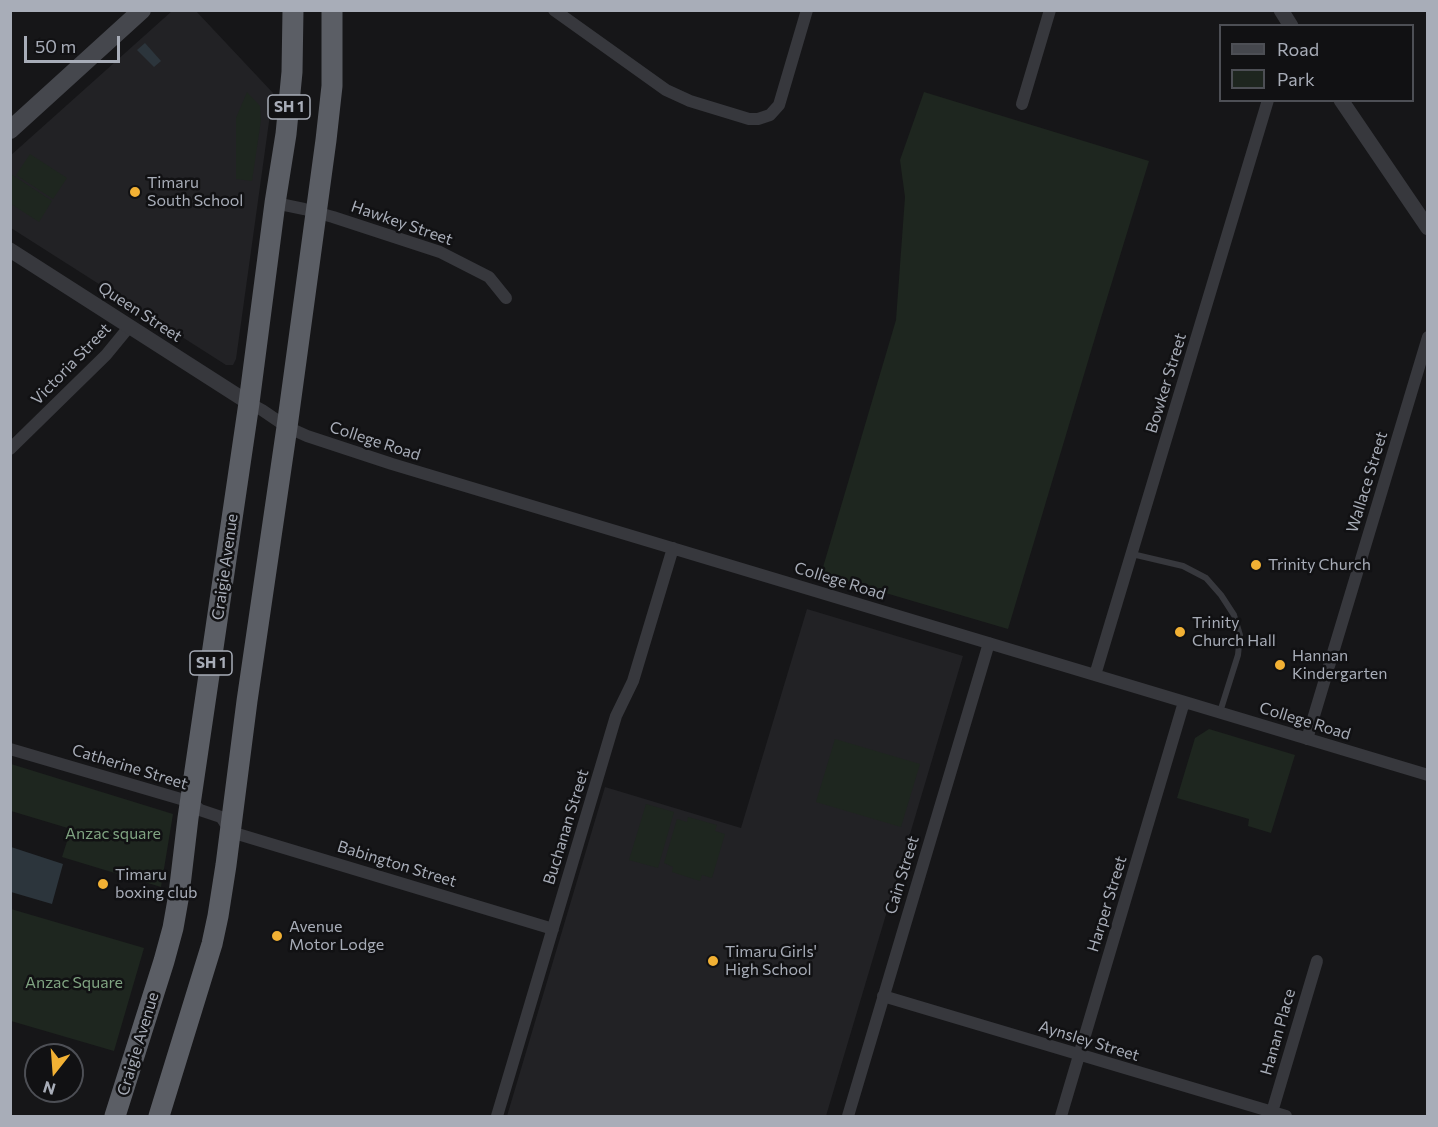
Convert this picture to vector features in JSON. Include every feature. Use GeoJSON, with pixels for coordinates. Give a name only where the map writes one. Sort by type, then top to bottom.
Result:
{"type":"FeatureCollection","features":[{"type":"Feature","properties":{"kind":"highway","name":"Craigie Avenue"},"geometry":{"type":"LineString","coordinates":[[115,1116],[164,961],[179,894],[289,105],[293,10]]}},
{"type":"Feature","properties":{"kind":"highway","name":"SH 1"},"geometry":{"type":"LineString","coordinates":[[159,1116],[212,944],[218,916],[287,427],[332,86],[332,10]]}},
{"type":"Feature","properties":{"kind":"main road"},"geometry":{"type":"LineString","coordinates":[[10,130],[142,10]]}},
{"type":"Feature","properties":{"kind":"street"},"geometry":{"type":"LineString","coordinates":[[554,10],[666,90],[690,101],[749,119],[758,119],[770,115],[778,105],[807,10]]}},
{"type":"Feature","properties":{"kind":"street"},"geometry":{"type":"LineString","coordinates":[[1022,104],[1050,10]]}},
{"type":"Feature","properties":{"kind":"street"},"geometry":{"type":"LineString","coordinates":[[1281,10],[1290,24]]}},
{"type":"Feature","properties":{"kind":"street","name":"Bowker Street"},"geometry":{"type":"LineString","coordinates":[[1095,675],[1267,102]]}},
{"type":"Feature","properties":{"kind":"street"},"geometry":{"type":"LineString","coordinates":[[1342,102],[1428,228]]}},
{"type":"Feature","properties":{"kind":"street","name":"Hawkey Street"},"geometry":{"type":"LineString","coordinates":[[275,203],[344,220],[440,252],[489,277],[506,298]]}},
{"type":"Feature","properties":{"kind":"street","name":"Queen Street"},"geometry":{"type":"LineString","coordinates":[[10,250],[249,404]]}},
{"type":"Feature","properties":{"kind":"street","name":"Victoria Street"},"geometry":{"type":"LineString","coordinates":[[10,449],[106,355],[129,327]]}},
{"type":"Feature","properties":{"kind":"street","name":"Wallace Street"},"geometry":{"type":"LineString","coordinates":[[1307,739],[1428,338]]}},
{"type":"Feature","properties":{"kind":"street","name":"College Road"},"geometry":{"type":"LineString","coordinates":[[249,404],[287,427],[326,443],[392,464],[1428,775]]}},
{"type":"Feature","properties":{"kind":"street","name":"Buchanan Street"},"geometry":{"type":"LineString","coordinates":[[497,1116],[616,716],[633,681],[673,549]]}},
{"type":"Feature","properties":{"kind":"street","name":"Cain Street"},"geometry":{"type":"LineString","coordinates":[[848,1116],[990,643]]}},
{"type":"Feature","properties":{"kind":"street","name":"Harper Street"},"geometry":{"type":"LineString","coordinates":[[1061,1116],[1184,702]]}},
{"type":"Feature","properties":{"kind":"street","name":"Catherine Street"},"geometry":{"type":"LineString","coordinates":[[10,748],[191,802],[200,810],[221,817],[231,832]]}},
{"type":"Feature","properties":{"kind":"street","name":"Babington Street"},"geometry":{"type":"LineString","coordinates":[[231,832],[553,929]]}},
{"type":"Feature","properties":{"kind":"street","name":"Hanan Place"},"geometry":{"type":"LineString","coordinates":[[1272,1112],[1317,961]]}},
{"type":"Feature","properties":{"kind":"street","name":"Aynsley Street"},"geometry":{"type":"LineString","coordinates":[[883,996],[1286,1116]]}},
{"type":"Feature","properties":{"kind":"lane"},"geometry":{"type":"LineString","coordinates":[[1132,554],[1183,566],[1206,578],[1234,615],[1240,635],[1238,655],[1220,712]]}},
{"type":"Feature","properties":{"kind":"shaded area","name":"Timaru South School"},"geometry":{"type":"Polygon","coordinates":[[[172,11],[196,11],[273,93],[236,359],[233,365],[226,365],[11,228],[10,156],[172,11]]]}},
{"type":"Feature","properties":{"kind":"shaded area"},"geometry":{"type":"Polygon","coordinates":[[[145,43],[161,61],[154,67],[137,50],[145,43]]]}},
{"type":"Feature","properties":{"kind":"shaded area","name":"Timaru Girls' High School"},"geometry":{"type":"Polygon","coordinates":[[[807,609],[963,656],[826,1116],[507,1116],[605,787],[741,828],[807,609]]]}},
{"type":"Feature","properties":{"kind":"shaded area"},"geometry":{"type":"Polygon","coordinates":[[[11,847],[63,864],[52,904],[11,892],[11,847]]]}},
{"type":"Feature","properties":{"kind":"green space"},"geometry":{"type":"Polygon","coordinates":[[[247,92],[260,106],[261,120],[252,181],[236,179],[236,118],[247,92]]]}},
{"type":"Feature","properties":{"kind":"green space"},"geometry":{"type":"Polygon","coordinates":[[[924,92],[1149,161],[1008,629],[821,574],[896,320],[905,197],[900,160],[924,92]]]}},
{"type":"Feature","properties":{"kind":"green space"},"geometry":{"type":"Polygon","coordinates":[[[30,154],[67,178],[53,199],[16,175],[30,154]]]}},
{"type":"Feature","properties":{"kind":"green space"},"geometry":{"type":"Polygon","coordinates":[[[11,174],[52,201],[39,222],[11,204],[11,174]]]}},
{"type":"Feature","properties":{"kind":"green space"},"geometry":{"type":"Polygon","coordinates":[[[1209,729],[1295,755],[1271,833],[1248,826],[1249,819],[1177,798],[1195,738],[1209,729]]]}},
{"type":"Feature","properties":{"kind":"green space"},"geometry":{"type":"Polygon","coordinates":[[[835,739],[920,764],[901,827],[816,802],[835,739]]]}},
{"type":"Feature","properties":{"kind":"green space","name":"Anzac square"},"geometry":{"type":"Polygon","coordinates":[[[11,764],[173,814],[161,887],[62,857],[71,829],[11,811],[11,764]]]}},
{"type":"Feature","properties":{"kind":"green space"},"geometry":{"type":"Polygon","coordinates":[[[646,804],[674,812],[658,868],[629,860],[646,804]]]}},
{"type":"Feature","properties":{"kind":"green space"},"geometry":{"type":"Polygon","coordinates":[[[688,817],[717,825],[715,831],[725,834],[712,878],[702,875],[700,881],[672,872],[673,867],[664,863],[677,819],[687,822],[688,817]]]}},
{"type":"Feature","properties":{"kind":"green space","name":"Anzac Square"},"geometry":{"type":"Polygon","coordinates":[[[11,909],[144,948],[114,1051],[11,1021],[11,909]]]}},
{"type":"Feature","properties":{"kind":"place","name":"Timaru South School"},"geometry":{"type":"Point","coordinates":[135,192]}},
{"type":"Feature","properties":{"kind":"place","name":"Trinity Church"},"geometry":{"type":"Point","coordinates":[1256,565]}},
{"type":"Feature","properties":{"kind":"place","name":"Trinity Church Hall"},"geometry":{"type":"Point","coordinates":[1180,632]}},
{"type":"Feature","properties":{"kind":"place","name":"Hannan Kindergarten"},"geometry":{"type":"Point","coordinates":[1280,665]}},
{"type":"Feature","properties":{"kind":"place","name":"Timaru boxing club"},"geometry":{"type":"Point","coordinates":[103,884]}},
{"type":"Feature","properties":{"kind":"place","name":"Avenue Motor Lodge"},"geometry":{"type":"Point","coordinates":[277,936]}},
{"type":"Feature","properties":{"kind":"place","name":"Timaru Girls' High School"},"geometry":{"type":"Point","coordinates":[713,961]}}]}
